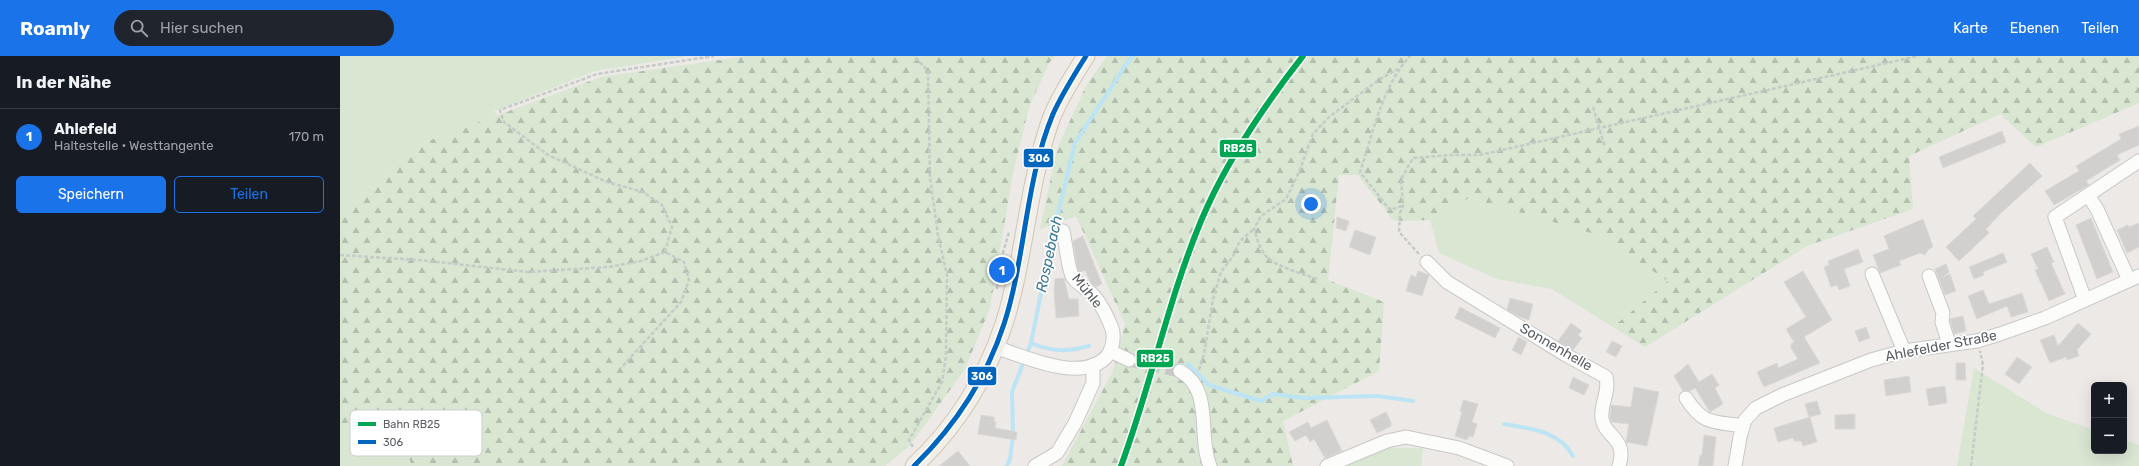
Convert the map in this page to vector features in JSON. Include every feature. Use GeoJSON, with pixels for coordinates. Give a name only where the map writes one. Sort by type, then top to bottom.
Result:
{"type":"FeatureCollection","features":[{"type":"Feature","properties":{"kind":"main road"},"geometry":{"type":"LineString","coordinates":[[914,458],[946,432],[970,399],[995,347],[1011,297],[1039,157],[1050,121],[1086,56]]}},
{"type":"Feature","properties":{"kind":"street"},"geometry":{"type":"LineString","coordinates":[[2085,300],[2055,217],[2139,161]]}},
{"type":"Feature","properties":{"kind":"street"},"geometry":{"type":"LineString","coordinates":[[2088,195],[2134,278]]}},
{"type":"Feature","properties":{"kind":"street","name":"Mühle"},"geometry":{"type":"LineString","coordinates":[[1063,231],[1071,275],[1095,297],[1112,327],[1113,338],[1110,351]]}},
{"type":"Feature","properties":{"kind":"street","name":"Sonnenhelle"},"geometry":{"type":"LineString","coordinates":[[1426,262],[1447,282],[1566,355],[1606,377],[1608,386],[1602,408],[1602,421],[1618,442],[1622,456],[1619,466]]}},
{"type":"Feature","properties":{"kind":"street"},"geometry":{"type":"LineString","coordinates":[[1872,274],[1904,351]]}},
{"type":"Feature","properties":{"kind":"street"},"geometry":{"type":"LineString","coordinates":[[1929,276],[1943,313],[1942,322],[1949,344]]}},
{"type":"Feature","properties":{"kind":"street","name":"Ahlefelder Straße"},"geometry":{"type":"LineString","coordinates":[[1735,466],[1745,420],[1756,408],[1782,395],[1871,360],[1904,351],[1977,341],[2045,318],[2134,278]]}},
{"type":"Feature","properties":{"kind":"street"},"geometry":{"type":"LineString","coordinates":[[995,347],[1042,363],[1072,369],[1093,365],[1106,357],[1110,351],[1129,360]]}},
{"type":"Feature","properties":{"kind":"street"},"geometry":{"type":"LineString","coordinates":[[1036,466],[1057,453],[1075,423],[1093,383],[1093,365]]}},
{"type":"Feature","properties":{"kind":"street"},"geometry":{"type":"LineString","coordinates":[[1180,371],[1188,376],[1195,384],[1201,396],[1206,456],[1210,466]]}},
{"type":"Feature","properties":{"kind":"street"},"geometry":{"type":"LineString","coordinates":[[1686,398],[1695,412],[1704,419],[1743,426]]}},
{"type":"Feature","properties":{"kind":"street"},"geometry":{"type":"LineString","coordinates":[[1327,466],[1387,441],[1406,437],[1459,448],[1507,466]]}},
{"type":"Feature","properties":{"kind":"path"},"geometry":{"type":"LineString","coordinates":[[665,252],[672,227],[662,205],[642,192],[607,182],[548,155],[504,122],[500,110],[598,74],[714,56]]}},
{"type":"Feature","properties":{"kind":"path"},"geometry":{"type":"LineString","coordinates":[[914,56],[928,71],[930,177],[938,235],[947,275],[946,356],[942,382],[910,440],[914,458]]}},
{"type":"Feature","properties":{"kind":"path"},"geometry":{"type":"LineString","coordinates":[[1195,384],[1204,354],[1213,299],[1221,272],[1233,256],[1240,241],[1254,229],[1261,216],[1286,199],[1299,172],[1313,134],[1329,117],[1380,79],[1398,68],[1410,56]]}},
{"type":"Feature","properties":{"kind":"path"},"geometry":{"type":"LineString","coordinates":[[1426,262],[1399,232],[1400,213],[1403,206],[1401,179],[1412,158],[1450,155],[1480,155],[1918,56]]}},
{"type":"Feature","properties":{"kind":"path"},"geometry":{"type":"LineString","coordinates":[[1398,68],[1385,98],[1360,172],[1390,210],[1403,206]]}},
{"type":"Feature","properties":{"kind":"path"},"geometry":{"type":"LineString","coordinates":[[1593,107],[1604,147]]}},
{"type":"Feature","properties":{"kind":"path"},"geometry":{"type":"LineString","coordinates":[[1254,229],[1258,243],[1266,256],[1287,268],[1317,279]]}},
{"type":"Feature","properties":{"kind":"path"},"geometry":{"type":"LineString","coordinates":[[340,255],[419,260],[528,272],[609,267],[641,261],[665,252],[684,262],[689,280],[681,302],[621,368]]}},
{"type":"Feature","properties":{"kind":"path"},"geometry":{"type":"LineString","coordinates":[[1971,466],[1983,365],[1977,341]]}},
{"type":"Feature","properties":{"kind":"green space"},"geometry":{"type":"Polygon","coordinates":[[[340,56],[688,56],[595,71],[494,111],[498,115],[417,145],[340,219],[340,56]]]}},
{"type":"Feature","properties":{"kind":"green space"},"geometry":{"type":"Polygon","coordinates":[[[747,56],[1055,56],[1049,63],[1029,107],[1013,173],[990,308],[965,369],[911,444],[885,466],[412,466],[408,456],[482,456],[482,410],[350,410],[350,422],[340,425],[340,219],[417,145],[601,77],[747,56]]]}},
{"type":"Feature","properties":{"kind":"green space"},"geometry":{"type":"Polygon","coordinates":[[[1107,56],[2139,56],[2139,103],[2036,147],[2000,114],[1909,156],[1913,209],[1807,246],[1645,347],[1613,327],[1668,281],[1598,235],[1469,198],[1430,220],[1394,221],[1358,175],[1339,175],[1328,280],[1384,302],[1379,371],[1283,421],[1293,466],[1062,466],[1113,371],[1125,324],[1076,216],[1040,229],[1057,149],[1086,86],[1107,56]]]}},
{"type":"Feature","properties":{"kind":"green space"},"geometry":{"type":"Polygon","coordinates":[[[1469,198],[1598,235],[1668,281],[1613,327],[1552,289],[1497,279],[1439,253],[1430,220],[1469,198]]]}},
{"type":"Feature","properties":{"kind":"green space"},"geometry":{"type":"Polygon","coordinates":[[[1974,368],[2046,413],[2091,429],[2091,454],[2127,454],[2127,441],[2139,445],[2139,466],[1957,466],[1974,368]]]}},
{"type":"Feature","properties":{"kind":"green space"},"geometry":{"type":"Polygon","coordinates":[[[350,422],[350,456],[408,456],[412,466],[340,466],[340,425],[350,422]]]}},
{"type":"Feature","properties":{"kind":"green space"},"geometry":{"type":"Polygon","coordinates":[[[1380,448],[1423,448],[1421,466],[1342,466],[1380,448]]]}},
{"type":"Feature","properties":{"kind":"building"},"geometry":{"type":"Polygon","coordinates":[[[2139,126],[2139,145],[2117,155],[2120,160],[2086,181],[2089,185],[2054,205],[2045,191],[2079,171],[2076,166],[2121,139],[2119,134],[2139,126]]]}},
{"type":"Feature","properties":{"kind":"building"},"geometry":{"type":"Polygon","coordinates":[[[2002,131],[2006,142],[1943,168],[1939,157],[2002,131]]]}},
{"type":"Feature","properties":{"kind":"building"},"geometry":{"type":"Polygon","coordinates":[[[2030,163],[2042,176],[2001,213],[1986,229],[1989,233],[1959,261],[1946,247],[1976,219],[1973,216],[2030,163]]]}},
{"type":"Feature","properties":{"kind":"building"},"geometry":{"type":"Polygon","coordinates":[[[1337,217],[1349,221],[1346,231],[1336,228],[1337,217]]]}},
{"type":"Feature","properties":{"kind":"building"},"geometry":{"type":"Polygon","coordinates":[[[2091,218],[2113,272],[2097,279],[2076,225],[2091,218]]]}},
{"type":"Feature","properties":{"kind":"building"},"geometry":{"type":"Polygon","coordinates":[[[1923,219],[1933,247],[1928,250],[1925,255],[1920,253],[1899,261],[1901,265],[1880,273],[1873,255],[1889,249],[1884,236],[1923,219]]]}},
{"type":"Feature","properties":{"kind":"building"},"geometry":{"type":"Polygon","coordinates":[[[2139,223],[2139,247],[2127,253],[2117,230],[2128,225],[2129,227],[2139,223]]]}},
{"type":"Feature","properties":{"kind":"building"},"geometry":{"type":"Polygon","coordinates":[[[1355,230],[1376,237],[1370,255],[1349,247],[1355,230]]]}},
{"type":"Feature","properties":{"kind":"building"},"geometry":{"type":"Polygon","coordinates":[[[1083,236],[1102,284],[1096,287],[1090,282],[1085,270],[1079,273],[1077,266],[1073,241],[1083,236]]]}},
{"type":"Feature","properties":{"kind":"building"},"geometry":{"type":"Polygon","coordinates":[[[2047,247],[2054,262],[2051,263],[2065,294],[2049,301],[2035,270],[2038,269],[2031,254],[2047,247]]]}},
{"type":"Feature","properties":{"kind":"building"},"geometry":{"type":"Polygon","coordinates":[[[1858,249],[1863,262],[1844,269],[1850,286],[1839,290],[1837,285],[1831,287],[1824,267],[1829,265],[1828,261],[1858,249]]]}},
{"type":"Feature","properties":{"kind":"building"},"geometry":{"type":"Polygon","coordinates":[[[2003,253],[2007,262],[1983,272],[1984,275],[1974,279],[1969,267],[2003,253]]]}},
{"type":"Feature","properties":{"kind":"building"},"geometry":{"type":"Polygon","coordinates":[[[1946,264],[1949,272],[1943,277],[1950,274],[1956,291],[1945,295],[1935,269],[1946,264]]]}},
{"type":"Feature","properties":{"kind":"building"},"geometry":{"type":"Polygon","coordinates":[[[1418,271],[1429,275],[1422,296],[1406,291],[1411,275],[1416,277],[1418,271]]]}},
{"type":"Feature","properties":{"kind":"building"},"geometry":{"type":"Polygon","coordinates":[[[1803,271],[1832,320],[1804,337],[1820,363],[1764,387],[1757,372],[1777,363],[1778,368],[1798,359],[1791,348],[1791,344],[1794,342],[1786,329],[1806,317],[1784,282],[1803,271]]]}},
{"type":"Feature","properties":{"kind":"building"},"geometry":{"type":"Polygon","coordinates":[[[1064,278],[1069,299],[1078,299],[1079,316],[1056,318],[1054,290],[1055,279],[1064,278]]]}},
{"type":"Feature","properties":{"kind":"building"},"geometry":{"type":"Polygon","coordinates":[[[1983,290],[1989,304],[2022,293],[2028,312],[2011,317],[2007,306],[1977,319],[1968,296],[1983,290]]]}},
{"type":"Feature","properties":{"kind":"building"},"geometry":{"type":"Polygon","coordinates":[[[1510,298],[1533,304],[1529,320],[1507,310],[1510,298]]]}},
{"type":"Feature","properties":{"kind":"building"},"geometry":{"type":"Polygon","coordinates":[[[1460,307],[1500,328],[1495,338],[1455,318],[1460,307]]]}},
{"type":"Feature","properties":{"kind":"building"},"geometry":{"type":"Polygon","coordinates":[[[1963,316],[1966,331],[1954,334],[1950,319],[1963,316]]]}},
{"type":"Feature","properties":{"kind":"building"},"geometry":{"type":"Polygon","coordinates":[[[1571,323],[1582,331],[1578,335],[1582,338],[1573,350],[1558,341],[1571,323]]]}},
{"type":"Feature","properties":{"kind":"building"},"geometry":{"type":"Polygon","coordinates":[[[2078,323],[2091,334],[2077,350],[2079,356],[2067,360],[2066,357],[2050,363],[2040,340],[2054,335],[2058,346],[2078,323]]]}},
{"type":"Feature","properties":{"kind":"building"},"geometry":{"type":"Polygon","coordinates":[[[1866,327],[1870,338],[1859,342],[1855,331],[1866,327]]]}},
{"type":"Feature","properties":{"kind":"building"},"geometry":{"type":"Polygon","coordinates":[[[1519,337],[1527,342],[1521,355],[1512,350],[1519,337]]]}},
{"type":"Feature","properties":{"kind":"building"},"geometry":{"type":"Polygon","coordinates":[[[1612,341],[1622,346],[1616,357],[1606,352],[1612,341]]]}},
{"type":"Feature","properties":{"kind":"building"},"geometry":{"type":"Polygon","coordinates":[[[2017,357],[2032,367],[2019,384],[2005,374],[2017,357]]]}},
{"type":"Feature","properties":{"kind":"building"},"geometry":{"type":"Polygon","coordinates":[[[1956,363],[1965,363],[1966,380],[1956,380],[1956,363]]]}},
{"type":"Feature","properties":{"kind":"building"},"geometry":{"type":"Polygon","coordinates":[[[1688,364],[1699,382],[1712,374],[1719,385],[1715,388],[1723,404],[1710,412],[1695,388],[1690,391],[1683,391],[1674,376],[1688,364]]]}},
{"type":"Feature","properties":{"kind":"building"},"geometry":{"type":"Polygon","coordinates":[[[1909,376],[1911,392],[1886,396],[1884,380],[1909,376]]]}},
{"type":"Feature","properties":{"kind":"building"},"geometry":{"type":"Polygon","coordinates":[[[1573,377],[1589,385],[1584,395],[1569,388],[1573,377]]]}},
{"type":"Feature","properties":{"kind":"building"},"geometry":{"type":"Polygon","coordinates":[[[1945,386],[1947,403],[1929,406],[1926,389],[1945,386]]]}},
{"type":"Feature","properties":{"kind":"building"},"geometry":{"type":"Polygon","coordinates":[[[1634,387],[1659,392],[1647,446],[1626,442],[1629,424],[1612,422],[1610,418],[1611,405],[1631,407],[1634,387]]]}},
{"type":"Feature","properties":{"kind":"building"},"geometry":{"type":"Polygon","coordinates":[[[1463,400],[1478,404],[1472,422],[1477,424],[1473,437],[1469,436],[1467,440],[1455,436],[1462,412],[1460,411],[1463,400]]]}},
{"type":"Feature","properties":{"kind":"building"},"geometry":{"type":"Polygon","coordinates":[[[1817,401],[1821,414],[1809,417],[1805,404],[1817,401]]]}},
{"type":"Feature","properties":{"kind":"building"},"geometry":{"type":"Polygon","coordinates":[[[1386,412],[1391,422],[1391,426],[1377,433],[1370,420],[1386,412]]]}},
{"type":"Feature","properties":{"kind":"building"},"geometry":{"type":"Polygon","coordinates":[[[1855,414],[1855,429],[1835,429],[1835,415],[1855,414]]]}},
{"type":"Feature","properties":{"kind":"building"},"geometry":{"type":"Polygon","coordinates":[[[981,415],[994,417],[994,421],[996,422],[995,428],[1017,432],[1016,440],[978,434],[981,415]]]}},
{"type":"Feature","properties":{"kind":"building"},"geometry":{"type":"Polygon","coordinates":[[[1810,417],[1817,442],[1803,446],[1801,441],[1794,441],[1793,438],[1778,442],[1774,428],[1810,417]]]}},
{"type":"Feature","properties":{"kind":"building"},"geometry":{"type":"Polygon","coordinates":[[[1327,420],[1342,451],[1325,458],[1314,439],[1310,442],[1306,435],[1295,441],[1289,432],[1308,422],[1311,428],[1327,420]]]}},
{"type":"Feature","properties":{"kind":"building"},"geometry":{"type":"Polygon","coordinates":[[[1704,435],[1716,437],[1713,466],[1698,466],[1700,455],[1702,455],[1704,435]]]}},
{"type":"Feature","properties":{"kind":"building"},"geometry":{"type":"Polygon","coordinates":[[[958,451],[970,466],[939,466],[958,451]]]}},
{"type":"Feature","properties":{"kind":"waterway","name":"Rospebach"},"geometry":{"type":"LineString","coordinates":[[1007,466],[1010,459],[1013,435],[1012,392],[1031,343],[1051,243],[1075,143],[1133,56]]}},
{"type":"Feature","properties":{"kind":"waterway"},"geometry":{"type":"LineString","coordinates":[[1031,343],[1046,348],[1060,350],[1089,346]]}},
{"type":"Feature","properties":{"kind":"waterway"},"geometry":{"type":"LineString","coordinates":[[1188,364],[1209,385],[1261,401],[1273,394],[1303,398],[1378,396],[1413,401]]}},
{"type":"Feature","properties":{"kind":"waterway"},"geometry":{"type":"LineString","coordinates":[[1504,424],[1534,429],[1552,436],[1567,447],[1573,456]]}},
{"type":"Feature","properties":{"kind":"tunnel"},"geometry":{"type":"LineString","coordinates":[[1129,360],[1180,371]]}},
{"type":"Feature","properties":{"kind":"rail line","name":"RB25"},"geometry":{"type":"LineString","coordinates":[[1121,466],[1142,405],[1179,281],[1201,221],[1222,177],[1246,135],[1303,56]]}},
{"type":"Feature","properties":{"kind":"transit line","name":"306"},"geometry":{"type":"LineString","coordinates":[[914,466],[943,435],[968,401],[997,344],[1004,324],[1017,272],[1031,192],[1044,139],[1053,114],[1068,85],[1086,56]]}},
{"type":"Feature","properties":{"kind":"place","name":"Ahlefeld"},"geometry":{"type":"Point","coordinates":[1002,270]}}]}
